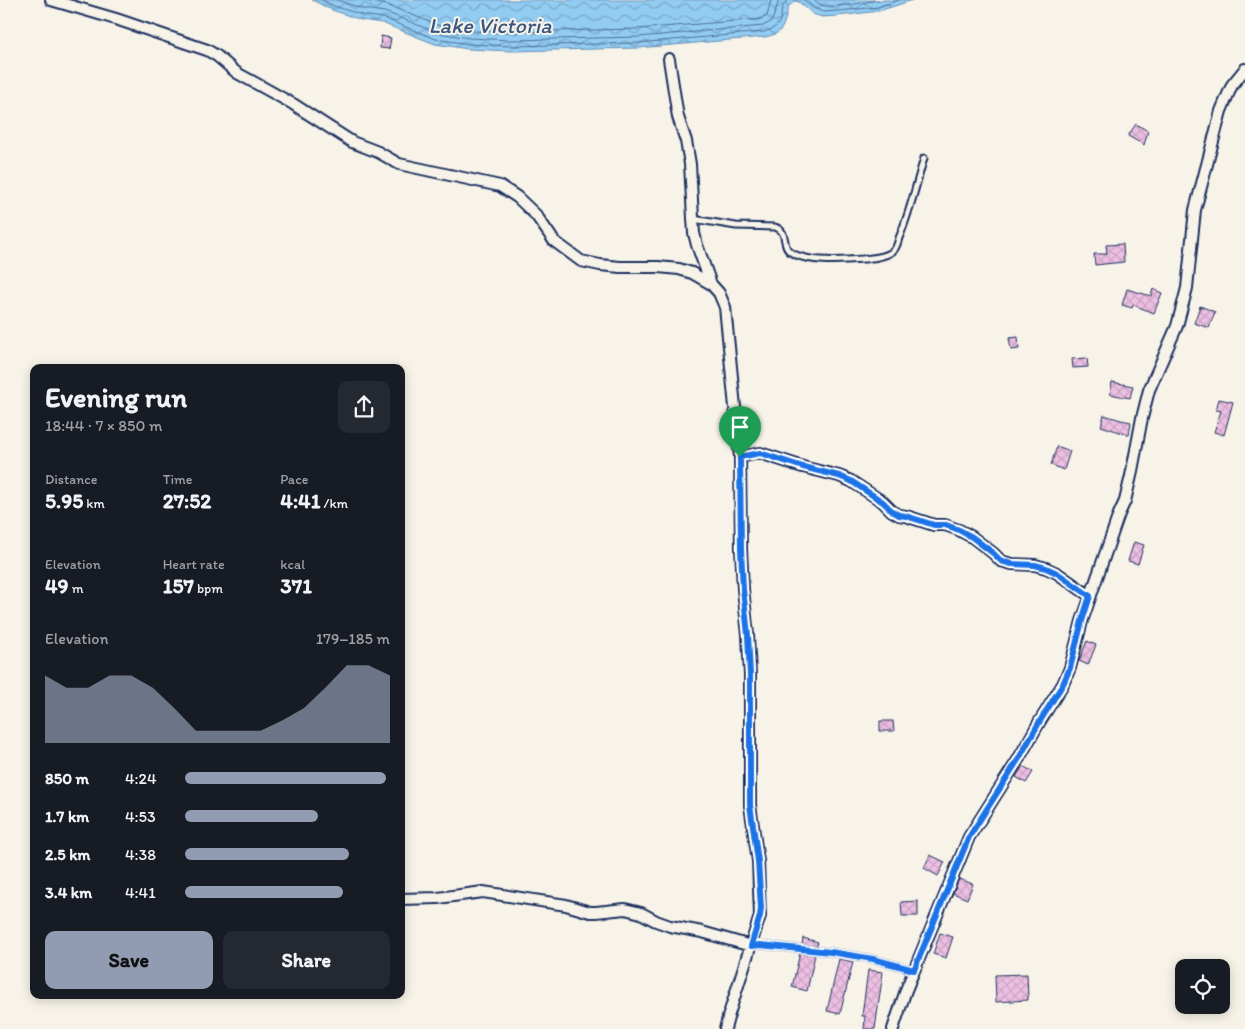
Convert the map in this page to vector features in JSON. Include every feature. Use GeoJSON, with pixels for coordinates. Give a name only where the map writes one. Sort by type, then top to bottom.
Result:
{"type":"FeatureCollection","features":[{"type":"Feature","properties":{"kind":"street"},"geometry":{"type":"LineString","coordinates":[[51,0],[116,19],[207,50],[237,73],[293,104],[352,142],[378,152],[399,164],[500,186],[517,197],[536,215],[554,241],[581,261],[620,267],[679,269],[692,273],[711,284],[719,293],[724,307],[740,457],[741,549],[750,675],[750,805],[758,861],[761,908],[725,1029]]}},
{"type":"Feature","properties":{"kind":"street"},"geometry":{"type":"LineString","coordinates":[[669,59],[678,117],[686,141],[690,164],[693,218],[698,245],[711,284]]}},
{"type":"Feature","properties":{"kind":"street"},"geometry":{"type":"LineString","coordinates":[[892,1029],[914,970],[969,837],[1018,760],[1063,684],[1070,668],[1090,596],[1125,502],[1148,390],[1177,326],[1187,288],[1195,210],[1221,111],[1232,85],[1245,69]]}},
{"type":"Feature","properties":{"kind":"street"},"geometry":{"type":"LineString","coordinates":[[740,457],[760,453],[839,476],[851,481],[899,515],[934,525],[946,525],[959,530],[972,537],[1001,561],[1046,568],[1057,573],[1090,596]]}},
{"type":"Feature","properties":{"kind":"street"},"geometry":{"type":"LineString","coordinates":[[405,899],[446,897],[483,892],[566,905],[590,912],[625,909],[641,913],[670,926],[702,932],[751,946]]}},
{"type":"Feature","properties":{"kind":"lane"},"geometry":{"type":"LineString","coordinates":[[693,218],[736,226],[775,226],[784,232],[788,250],[804,257],[836,261],[887,255],[894,250],[906,221],[924,158]]}},
{"type":"Feature","properties":{"kind":"lane"},"geometry":{"type":"LineString","coordinates":[[751,946],[760,945],[831,952],[873,959],[914,970]]}},
{"type":"Feature","properties":{"kind":"water","name":"Lake Victoria"},"geometry":{"type":"Polygon","coordinates":[[[312,0],[913,0],[879,11],[822,17],[813,14],[799,2],[795,1],[788,7],[785,21],[780,31],[765,37],[638,48],[511,51],[468,49],[435,44],[382,23],[361,20],[332,10],[312,0]]]}},
{"type":"Feature","properties":{"kind":"building"},"geometry":{"type":"Polygon","coordinates":[[[381,36],[391,38],[389,49],[380,48],[381,36]]]}},
{"type":"Feature","properties":{"kind":"building"},"geometry":{"type":"Polygon","coordinates":[[[1136,124],[1148,131],[1144,145],[1128,136],[1136,124]]]}},
{"type":"Feature","properties":{"kind":"building"},"geometry":{"type":"Polygon","coordinates":[[[1123,244],[1124,262],[1095,265],[1094,254],[1107,254],[1106,245],[1123,244]]]}},
{"type":"Feature","properties":{"kind":"building"},"geometry":{"type":"Polygon","coordinates":[[[1127,289],[1151,296],[1153,289],[1162,293],[1154,313],[1133,305],[1132,308],[1122,305],[1127,289]]]}},
{"type":"Feature","properties":{"kind":"building"},"geometry":{"type":"Polygon","coordinates":[[[1200,306],[1215,312],[1209,328],[1194,323],[1200,306]]]}},
{"type":"Feature","properties":{"kind":"building"},"geometry":{"type":"Polygon","coordinates":[[[1018,337],[1019,349],[1011,350],[1009,338],[1018,337]]]}},
{"type":"Feature","properties":{"kind":"building"},"geometry":{"type":"Polygon","coordinates":[[[1087,358],[1088,367],[1073,368],[1072,359],[1087,358]]]}},
{"type":"Feature","properties":{"kind":"building"},"geometry":{"type":"Polygon","coordinates":[[[1112,382],[1133,386],[1130,398],[1110,394],[1112,382]]]}},
{"type":"Feature","properties":{"kind":"building"},"geometry":{"type":"Polygon","coordinates":[[[1219,399],[1233,402],[1224,435],[1214,432],[1221,411],[1216,410],[1219,399]]]}},
{"type":"Feature","properties":{"kind":"building"},"geometry":{"type":"Polygon","coordinates":[[[1104,415],[1131,422],[1129,435],[1101,426],[1104,415]]]}},
{"type":"Feature","properties":{"kind":"building"},"geometry":{"type":"Polygon","coordinates":[[[1057,446],[1070,451],[1064,470],[1051,465],[1057,446]]]}},
{"type":"Feature","properties":{"kind":"building"},"geometry":{"type":"Polygon","coordinates":[[[1134,542],[1144,545],[1138,564],[1128,561],[1134,542]]]}},
{"type":"Feature","properties":{"kind":"building"},"geometry":{"type":"Polygon","coordinates":[[[1087,641],[1096,645],[1088,665],[1079,661],[1087,641]]]}},
{"type":"Feature","properties":{"kind":"building"},"geometry":{"type":"Polygon","coordinates":[[[880,721],[893,721],[894,731],[880,731],[880,721]]]}},
{"type":"Feature","properties":{"kind":"building"},"geometry":{"type":"Polygon","coordinates":[[[1023,766],[1033,772],[1026,783],[1016,777],[1023,766]]]}},
{"type":"Feature","properties":{"kind":"building"},"geometry":{"type":"Polygon","coordinates":[[[930,855],[945,862],[938,876],[924,868],[930,855]]]}},
{"type":"Feature","properties":{"kind":"building"},"geometry":{"type":"Polygon","coordinates":[[[959,879],[973,884],[967,899],[953,893],[959,879]]]}},
{"type":"Feature","properties":{"kind":"building"},"geometry":{"type":"Polygon","coordinates":[[[918,901],[918,916],[902,916],[901,902],[918,901]]]}},
{"type":"Feature","properties":{"kind":"building"},"geometry":{"type":"Polygon","coordinates":[[[940,933],[953,937],[946,958],[933,954],[940,933]]]}},
{"type":"Feature","properties":{"kind":"building"},"geometry":{"type":"Polygon","coordinates":[[[803,938],[818,942],[817,946],[802,945],[803,938]]]}},
{"type":"Feature","properties":{"kind":"building"},"geometry":{"type":"Polygon","coordinates":[[[800,953],[815,955],[807,991],[792,987],[800,953]]]}},
{"type":"Feature","properties":{"kind":"building"},"geometry":{"type":"Polygon","coordinates":[[[839,959],[853,962],[840,1014],[827,1011],[839,959]]]}},
{"type":"Feature","properties":{"kind":"building"},"geometry":{"type":"Polygon","coordinates":[[[868,970],[883,972],[875,1029],[864,1029],[865,1016],[862,1016],[868,970]]]}},
{"type":"Feature","properties":{"kind":"building"},"geometry":{"type":"Polygon","coordinates":[[[1027,974],[1028,1000],[996,1002],[995,975],[1027,974]]]}},
{"type":"Feature","properties":{"kind":"route"},"geometry":{"type":"LineString","coordinates":[[760,453],[839,476],[851,481],[899,515],[934,525],[946,525],[959,530],[972,537],[1001,561],[1046,568],[1057,573],[1090,596],[1070,668],[1063,684],[969,837],[914,970],[873,959],[831,952],[760,945],[751,946],[761,908],[758,861],[750,805],[750,675],[741,549],[740,457],[760,453]]}}]}
